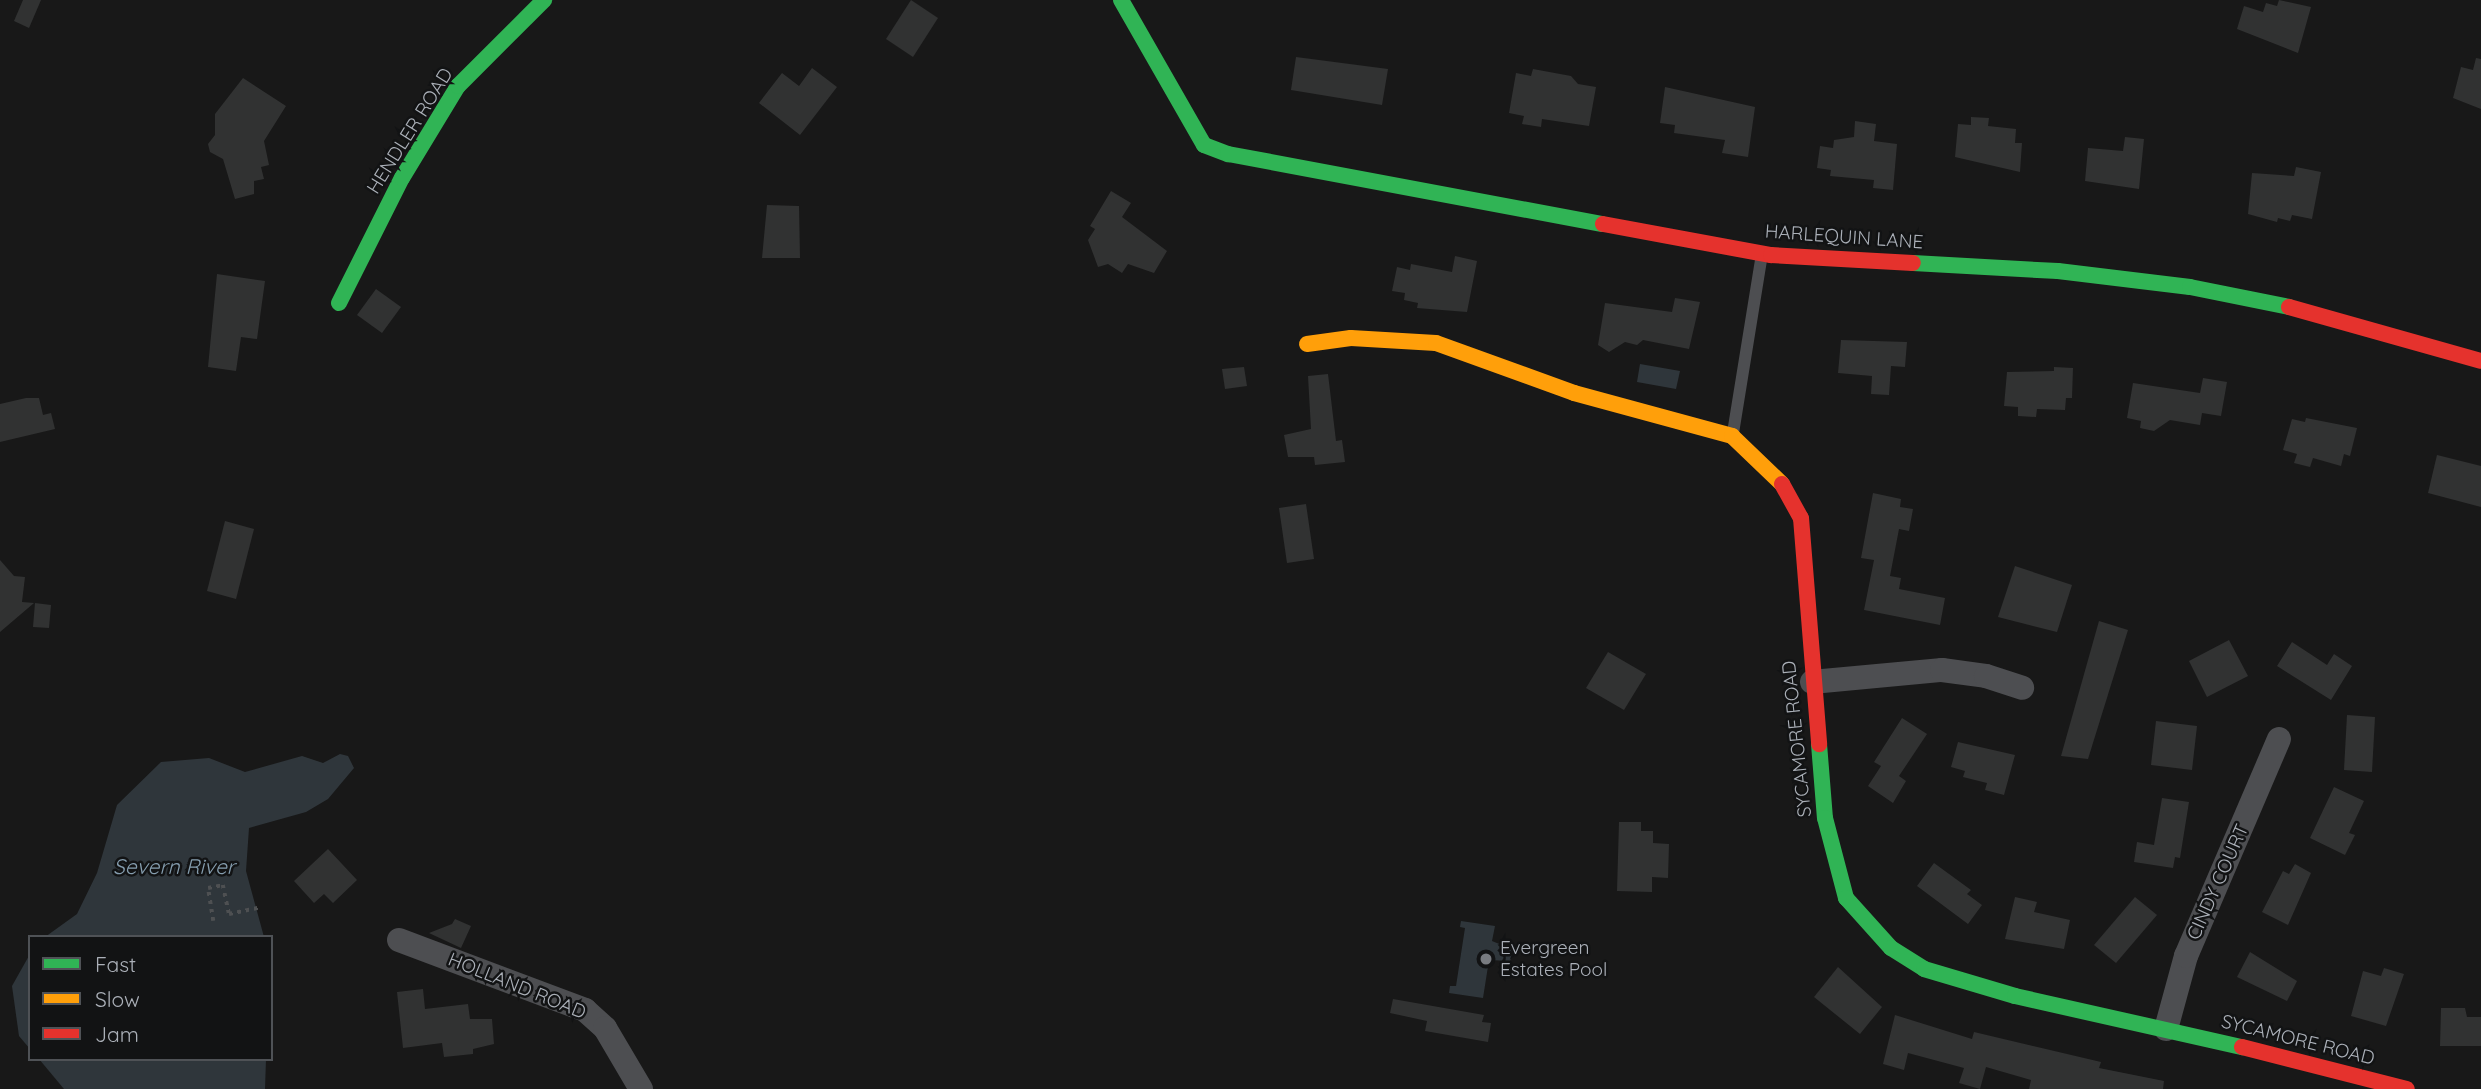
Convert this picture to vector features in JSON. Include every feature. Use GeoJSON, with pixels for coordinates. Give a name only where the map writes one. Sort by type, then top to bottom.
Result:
{"type":"FeatureCollection","features":[{"type":"Feature","properties":{"kind":"street","name":"HENDLER ROAD"},"geometry":{"type":"LineString","coordinates":[[339,303],[402,178],[458,86],[544,0]]}},
{"type":"Feature","properties":{"kind":"street","name":"HARLEQUIN LANE"},"geometry":{"type":"LineString","coordinates":[[1121,0],[1204,145],[1241,157],[1762,254],[2058,271],[2190,286],[2311,311],[2481,361]]}},
{"type":"Feature","properties":{"kind":"street","name":"SYCAMORE ROAD"},"geometry":{"type":"LineString","coordinates":[[1307,344],[1351,338],[1436,343],[1574,393],[1732,436],[1765,463],[1789,493],[1801,518],[1812,682],[1825,818],[1846,898],[1891,948],[1924,969],[2015,996],[2166,1028],[2407,1089]]}},
{"type":"Feature","properties":{"kind":"street"},"geometry":{"type":"LineString","coordinates":[[1812,682],[1941,670],[1986,676],[2021,688]]}},
{"type":"Feature","properties":{"kind":"street","name":"CINDY COURT"},"geometry":{"type":"LineString","coordinates":[[2166,1028],[2186,956],[2280,739]]}},
{"type":"Feature","properties":{"kind":"street","name":"HOLLAND ROAD"},"geometry":{"type":"LineString","coordinates":[[399,940],[585,1010],[606,1028],[641,1089]]}},
{"type":"Feature","properties":{"kind":"lane"},"geometry":{"type":"LineString","coordinates":[[1732,436],[1762,254]]}},
{"type":"Feature","properties":{"kind":"path"},"geometry":{"type":"LineString","coordinates":[[213,921],[208,888],[223,886],[229,914],[258,908]]}},
{"type":"Feature","properties":{"kind":"water"},"geometry":{"type":"Polygon","coordinates":[[[1640,364],[1680,371],[1676,389],[1637,382],[1640,364]]]}},
{"type":"Feature","properties":{"kind":"water","name":"Severn River"},"geometry":{"type":"Polygon","coordinates":[[[340,754],[348,756],[354,768],[328,799],[306,812],[249,828],[246,871],[263,935],[48,935],[77,914],[97,873],[117,805],[161,762],[209,758],[245,772],[302,756],[323,763],[340,754]]]}},
{"type":"Feature","properties":{"kind":"water","name":"Evergreen Estates Pool"},"geometry":{"type":"Polygon","coordinates":[[[1461,921],[1495,926],[1492,941],[1514,950],[1510,961],[1489,960],[1483,998],[1449,993],[1450,986],[1456,986],[1465,928],[1460,927],[1461,921]]]}},
{"type":"Feature","properties":{"kind":"water"},"geometry":{"type":"Polygon","coordinates":[[[28,958],[28,1047],[19,1036],[12,986],[28,958]]]}},
{"type":"Feature","properties":{"kind":"water"},"geometry":{"type":"Polygon","coordinates":[[[41,1061],[266,1061],[265,1089],[64,1089],[41,1061]]]}},
{"type":"Feature","properties":{"kind":"building"},"geometry":{"type":"Polygon","coordinates":[[[23,0],[41,0],[29,28],[14,21],[23,0]]]}},
{"type":"Feature","properties":{"kind":"building"},"geometry":{"type":"Polygon","coordinates":[[[911,0],[938,18],[913,57],[886,39],[911,0]]]}},
{"type":"Feature","properties":{"kind":"building"},"geometry":{"type":"Polygon","coordinates":[[[2279,0],[2311,7],[2298,53],[2237,29],[2244,6],[2263,12],[2266,3],[2277,6],[2279,0]]]}},
{"type":"Feature","properties":{"kind":"building"},"geometry":{"type":"Polygon","coordinates":[[[1296,57],[1388,69],[1382,105],[1291,90],[1296,57]]]}},
{"type":"Feature","properties":{"kind":"building"},"geometry":{"type":"Polygon","coordinates":[[[2476,58],[2481,59],[2481,109],[2453,98],[2461,67],[2473,70],[2476,58]]]}},
{"type":"Feature","properties":{"kind":"building"},"geometry":{"type":"Polygon","coordinates":[[[812,68],[837,87],[800,135],[759,103],[782,73],[799,86],[812,68]]]}},
{"type":"Feature","properties":{"kind":"building"},"geometry":{"type":"Polygon","coordinates":[[[1533,69],[1571,76],[1578,84],[1596,87],[1589,126],[1542,119],[1541,127],[1522,124],[1524,116],[1509,113],[1516,73],[1531,76],[1533,69]]]}},
{"type":"Feature","properties":{"kind":"building"},"geometry":{"type":"Polygon","coordinates":[[[243,78],[286,106],[264,141],[269,165],[261,167],[264,179],[254,181],[254,194],[235,199],[223,159],[210,152],[208,144],[215,135],[215,114],[243,78]]]}},
{"type":"Feature","properties":{"kind":"building"},"geometry":{"type":"Polygon","coordinates":[[[1665,87],[1755,107],[1748,157],[1722,153],[1725,140],[1674,133],[1675,125],[1660,123],[1665,87]]]}},
{"type":"Feature","properties":{"kind":"building"},"geometry":{"type":"Polygon","coordinates":[[[1971,117],[1989,118],[1988,126],[2016,129],[2015,143],[2022,143],[2020,172],[1955,157],[1958,124],[1971,125],[1971,117]]]}},
{"type":"Feature","properties":{"kind":"building"},"geometry":{"type":"Polygon","coordinates":[[[1855,121],[1876,124],[1874,141],[1897,144],[1893,190],[1873,188],[1874,180],[1830,176],[1831,170],[1817,168],[1820,146],[1833,148],[1834,140],[1854,137],[1855,121]]]}},
{"type":"Feature","properties":{"kind":"building"},"geometry":{"type":"Polygon","coordinates":[[[2125,137],[2144,139],[2139,189],[2085,181],[2088,148],[2123,151],[2125,137]]]}},
{"type":"Feature","properties":{"kind":"building"},"geometry":{"type":"Polygon","coordinates":[[[2296,167],[2321,172],[2312,219],[2292,215],[2290,221],[2278,218],[2277,222],[2248,214],[2252,173],[2294,176],[2296,167]]]}},
{"type":"Feature","properties":{"kind":"building"},"geometry":{"type":"Polygon","coordinates":[[[1111,191],[1131,203],[1122,217],[1167,251],[1154,273],[1128,264],[1122,273],[1108,264],[1098,267],[1088,240],[1095,229],[1090,226],[1111,191]]]}},
{"type":"Feature","properties":{"kind":"building"},"geometry":{"type":"Polygon","coordinates":[[[767,205],[799,206],[800,258],[762,258],[767,205]]]}},
{"type":"Feature","properties":{"kind":"building"},"geometry":{"type":"Polygon","coordinates":[[[1455,256],[1477,261],[1467,312],[1417,308],[1418,303],[1404,300],[1405,293],[1392,291],[1397,267],[1410,270],[1411,264],[1452,272],[1455,256]]]}},
{"type":"Feature","properties":{"kind":"building"},"geometry":{"type":"Polygon","coordinates":[[[217,274],[265,281],[257,339],[241,337],[236,371],[208,367],[217,274]]]}},
{"type":"Feature","properties":{"kind":"building"},"geometry":{"type":"Polygon","coordinates":[[[376,289],[401,307],[382,333],[357,315],[376,289]]]}},
{"type":"Feature","properties":{"kind":"building"},"geometry":{"type":"Polygon","coordinates":[[[1675,298],[1700,302],[1689,349],[1643,340],[1637,345],[1625,342],[1609,352],[1598,345],[1605,303],[1672,312],[1675,298]]]}},
{"type":"Feature","properties":{"kind":"building"},"geometry":{"type":"Polygon","coordinates":[[[1841,340],[1907,342],[1905,367],[1891,366],[1889,395],[1871,394],[1872,376],[1838,373],[1841,340]]]}},
{"type":"Feature","properties":{"kind":"building"},"geometry":{"type":"Polygon","coordinates":[[[1244,367],[1247,386],[1225,389],[1222,369],[1244,367]]]}},
{"type":"Feature","properties":{"kind":"building"},"geometry":{"type":"Polygon","coordinates":[[[2054,367],[2073,368],[2072,398],[2066,398],[2065,410],[2037,409],[2036,417],[2018,416],[2018,407],[2004,406],[2007,372],[2054,371],[2054,367]]]}},
{"type":"Feature","properties":{"kind":"building"},"geometry":{"type":"Polygon","coordinates":[[[1328,374],[1336,441],[1342,440],[1345,462],[1315,465],[1314,457],[1288,457],[1284,435],[1311,429],[1308,376],[1328,374]]]}},
{"type":"Feature","properties":{"kind":"building"},"geometry":{"type":"Polygon","coordinates":[[[2203,378],[2227,382],[2221,416],[2202,413],[2200,425],[2170,420],[2154,431],[2140,428],[2141,421],[2127,418],[2133,383],[2200,393],[2203,378]]]}},
{"type":"Feature","properties":{"kind":"building"},"geometry":{"type":"Polygon","coordinates":[[[39,398],[43,415],[51,413],[55,429],[0,442],[0,404],[39,398]]]}},
{"type":"Feature","properties":{"kind":"building"},"geometry":{"type":"Polygon","coordinates":[[[2306,418],[2357,428],[2350,456],[2344,454],[2341,466],[2313,458],[2310,467],[2294,463],[2297,454],[2283,450],[2292,419],[2305,422],[2306,418]]]}},
{"type":"Feature","properties":{"kind":"building"},"geometry":{"type":"Polygon","coordinates":[[[2437,455],[2481,466],[2481,507],[2428,493],[2437,455]]]}},
{"type":"Feature","properties":{"kind":"building"},"geometry":{"type":"Polygon","coordinates":[[[1873,493],[1901,499],[1900,507],[1913,509],[1909,531],[1899,529],[1890,576],[1901,578],[1899,589],[1945,598],[1940,625],[1864,610],[1874,560],[1861,558],[1873,493]]]}},
{"type":"Feature","properties":{"kind":"building"},"geometry":{"type":"Polygon","coordinates":[[[1306,504],[1314,559],[1287,563],[1279,508],[1306,504]]]}},
{"type":"Feature","properties":{"kind":"building"},"geometry":{"type":"Polygon","coordinates":[[[225,521],[254,529],[236,599],[207,591],[225,521]]]}},
{"type":"Feature","properties":{"kind":"building"},"geometry":{"type":"Polygon","coordinates":[[[0,560],[14,576],[25,577],[22,602],[34,603],[0,632],[0,560]]]}},
{"type":"Feature","properties":{"kind":"building"},"geometry":{"type":"Polygon","coordinates":[[[2015,566],[2072,585],[2057,632],[1998,617],[2015,566]]]}},
{"type":"Feature","properties":{"kind":"building"},"geometry":{"type":"Polygon","coordinates":[[[35,603],[51,605],[49,628],[33,627],[35,603]]]}},
{"type":"Feature","properties":{"kind":"building"},"geometry":{"type":"Polygon","coordinates":[[[2099,621],[2128,630],[2088,759],[2061,756],[2099,621]]]}},
{"type":"Feature","properties":{"kind":"building"},"geometry":{"type":"Polygon","coordinates":[[[2229,640],[2248,676],[2207,697],[2189,661],[2229,640]]]}},
{"type":"Feature","properties":{"kind":"building"},"geometry":{"type":"Polygon","coordinates":[[[2292,642],[2327,665],[2334,654],[2352,666],[2331,700],[2277,666],[2292,642]]]}},
{"type":"Feature","properties":{"kind":"building"},"geometry":{"type":"Polygon","coordinates":[[[1608,652],[1646,674],[1624,710],[1586,688],[1608,652]]]}},
{"type":"Feature","properties":{"kind":"building"},"geometry":{"type":"Polygon","coordinates":[[[2347,715],[2375,717],[2372,772],[2344,770],[2347,715]]]}},
{"type":"Feature","properties":{"kind":"building"},"geometry":{"type":"Polygon","coordinates":[[[1902,718],[1927,734],[1899,776],[1906,781],[1893,803],[1868,786],[1881,766],[1874,762],[1902,718]]]}},
{"type":"Feature","properties":{"kind":"building"},"geometry":{"type":"Polygon","coordinates":[[[2156,721],[2197,726],[2192,770],[2151,765],[2156,721]]]}},
{"type":"Feature","properties":{"kind":"building"},"geometry":{"type":"Polygon","coordinates":[[[1958,742],[2015,755],[2004,795],[1985,790],[1987,783],[1963,777],[1965,771],[1951,767],[1958,742]]]}},
{"type":"Feature","properties":{"kind":"building"},"geometry":{"type":"Polygon","coordinates":[[[2334,787],[2364,801],[2349,833],[2355,835],[2345,855],[2310,838],[2334,787]]]}},
{"type":"Feature","properties":{"kind":"building"},"geometry":{"type":"Polygon","coordinates":[[[2162,798],[2189,802],[2180,858],[2175,857],[2173,868],[2134,862],[2137,842],[2154,845],[2162,798]]]}},
{"type":"Feature","properties":{"kind":"building"},"geometry":{"type":"Polygon","coordinates":[[[1619,822],[1641,822],[1641,831],[1653,831],[1653,843],[1669,844],[1668,878],[1652,877],[1652,892],[1617,891],[1619,822]]]}},
{"type":"Feature","properties":{"kind":"building"},"geometry":{"type":"Polygon","coordinates":[[[328,849],[357,880],[333,903],[324,894],[314,903],[294,881],[328,849]]]}},
{"type":"Feature","properties":{"kind":"building"},"geometry":{"type":"Polygon","coordinates":[[[1934,863],[1971,890],[1967,894],[1982,905],[1968,924],[1917,886],[1934,863]]]}},
{"type":"Feature","properties":{"kind":"building"},"geometry":{"type":"Polygon","coordinates":[[[2295,864],[2311,873],[2288,925],[2262,912],[2283,871],[2289,874],[2295,864]]]}},
{"type":"Feature","properties":{"kind":"building"},"geometry":{"type":"Polygon","coordinates":[[[2015,897],[2037,902],[2034,912],[2070,920],[2064,949],[2005,939],[2015,897]]]}},
{"type":"Feature","properties":{"kind":"building"},"geometry":{"type":"Polygon","coordinates":[[[2135,897],[2157,915],[2116,963],[2094,945],[2135,897]]]}},
{"type":"Feature","properties":{"kind":"building"},"geometry":{"type":"Polygon","coordinates":[[[455,919],[471,926],[461,948],[429,933],[452,924],[455,919]]]}},
{"type":"Feature","properties":{"kind":"building"},"geometry":{"type":"Polygon","coordinates":[[[2250,952],[2297,981],[2287,1001],[2237,977],[2250,952]]]}},
{"type":"Feature","properties":{"kind":"building"},"geometry":{"type":"Polygon","coordinates":[[[1838,967],[1882,1007],[1860,1034],[1814,997],[1838,967]]]}},
{"type":"Feature","properties":{"kind":"building"},"geometry":{"type":"Polygon","coordinates":[[[2384,968],[2404,974],[2386,1026],[2351,1016],[2363,971],[2381,976],[2384,968]]]}},
{"type":"Feature","properties":{"kind":"building"},"geometry":{"type":"Polygon","coordinates":[[[423,989],[425,1009],[468,1004],[470,1019],[492,1019],[494,1044],[473,1049],[473,1054],[444,1057],[442,1043],[403,1048],[397,992],[423,989]]]}},
{"type":"Feature","properties":{"kind":"building"},"geometry":{"type":"Polygon","coordinates":[[[1393,999],[1484,1015],[1482,1022],[1491,1023],[1488,1042],[1425,1031],[1427,1021],[1390,1013],[1393,999]]]}},
{"type":"Feature","properties":{"kind":"building"},"geometry":{"type":"Polygon","coordinates":[[[2441,1008],[2465,1008],[2467,1017],[2481,1017],[2481,1046],[2440,1046],[2441,1008]]]}},
{"type":"Feature","properties":{"kind":"building"},"geometry":{"type":"Polygon","coordinates":[[[1895,1015],[1972,1039],[1974,1032],[2101,1062],[2099,1068],[2164,1081],[2163,1089],[2029,1089],[2031,1080],[1986,1067],[1980,1089],[1959,1083],[1964,1068],[1908,1053],[1904,1070],[1883,1064],[1895,1015]]]}},
{"type":"Feature","properties":{"kind":"traffic: fast"},"geometry":{"type":"LineString","coordinates":[[339,303],[402,178],[458,86],[544,0]]}},
{"type":"Feature","properties":{"kind":"traffic: fast"},"geometry":{"type":"LineString","coordinates":[[1121,0],[1204,145],[1228,154],[1603,224]]}},
{"type":"Feature","properties":{"kind":"traffic: fast"},"geometry":{"type":"LineString","coordinates":[[1913,263],[2058,271],[2190,287],[2289,307]]}},
{"type":"Feature","properties":{"kind":"traffic: fast"},"geometry":{"type":"LineString","coordinates":[[1819,744],[1825,818],[1846,898],[1891,948],[1924,969],[2015,996],[2242,1047]]}},
{"type":"Feature","properties":{"kind":"traffic: slow"},"geometry":{"type":"LineString","coordinates":[[1307,344],[1351,338],[1436,343],[1574,393],[1732,436],[1782,484]]}},
{"type":"Feature","properties":{"kind":"traffic: jam"},"geometry":{"type":"LineString","coordinates":[[1603,224],[1771,255],[1913,263]]}},
{"type":"Feature","properties":{"kind":"traffic: jam"},"geometry":{"type":"LineString","coordinates":[[2289,307],[2481,361]]}},
{"type":"Feature","properties":{"kind":"traffic: jam"},"geometry":{"type":"LineString","coordinates":[[1782,484],[1801,518],[1819,744]]}},
{"type":"Feature","properties":{"kind":"traffic: jam"},"geometry":{"type":"LineString","coordinates":[[2242,1047],[2407,1089]]}},
{"type":"Feature","properties":{"kind":"place","name":"Evergreen Estates Pool"},"geometry":{"type":"Point","coordinates":[1486,959]}}]}
